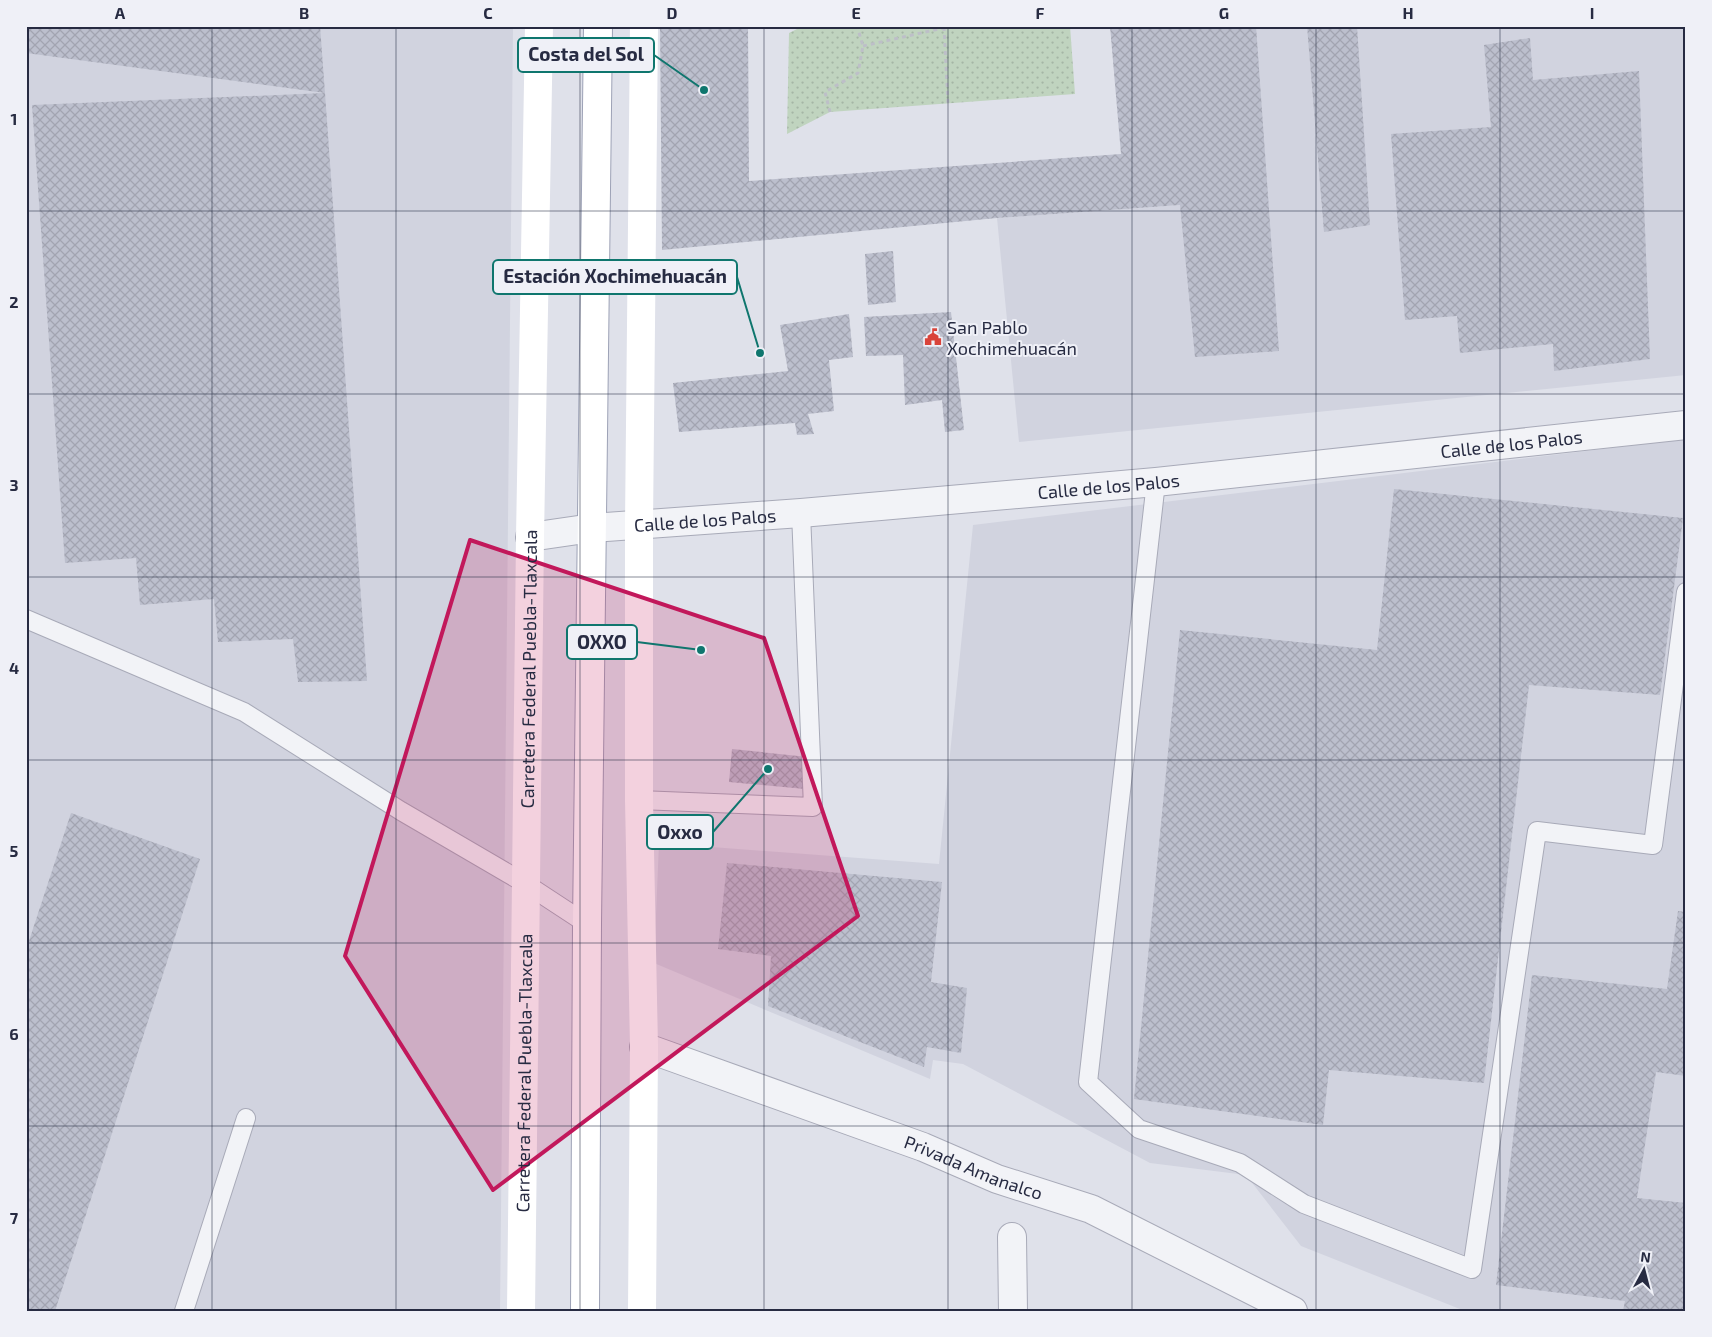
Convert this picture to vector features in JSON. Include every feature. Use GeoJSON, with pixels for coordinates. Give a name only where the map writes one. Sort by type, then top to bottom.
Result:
{"type":"FeatureCollection","features":[{"type":"Feature","properties":{"kind":"main road","name":"Carretera Federal Puebla-Tlaxcala"},"geometry":{"type":"LineString","coordinates":[[521,1311],[530,537],[539,26]]}},
{"type":"Feature","properties":{"kind":"main road"},"geometry":{"type":"LineString","coordinates":[[585,1311],[587,924],[598,26]]}},
{"type":"Feature","properties":{"kind":"main road"},"geometry":{"type":"LineString","coordinates":[[642,1311],[644,1047],[639,800],[639,525],[644,26]]}},
{"type":"Feature","properties":{"kind":"street","name":"Calle de los Palos"},"geometry":{"type":"LineString","coordinates":[[530,537],[592,528],[801,513],[1156,482],[1686,425]]}},
{"type":"Feature","properties":{"kind":"street","name":"Privada Amanalco"},"geometry":{"type":"LineString","coordinates":[[644,1047],[923,1147],[997,1179],[1091,1209],[1294,1311]]}},
{"type":"Feature","properties":{"kind":"street"},"geometry":{"type":"LineString","coordinates":[[1012,1237],[1013,1311]]}},
{"type":"Feature","properties":{"kind":"lane"},"geometry":{"type":"LineString","coordinates":[[1156,482],[1088,1082],[1139,1129],[1240,1164],[1304,1204],[1472,1269],[1537,831],[1653,845],[1686,592]]}},
{"type":"Feature","properties":{"kind":"lane"},"geometry":{"type":"LineString","coordinates":[[639,800],[813,806],[801,513]]}},
{"type":"Feature","properties":{"kind":"lane"},"geometry":{"type":"LineString","coordinates":[[26,619],[244,712],[401,811],[526,884],[587,924]]}},
{"type":"Feature","properties":{"kind":"lane"},"geometry":{"type":"LineString","coordinates":[[184,1311],[246,1118]]}},
{"type":"Feature","properties":{"kind":"path"},"geometry":{"type":"LineString","coordinates":[[830,112],[825,92],[858,73],[863,46],[857,26]]}},
{"type":"Feature","properties":{"kind":"path"},"geometry":{"type":"LineString","coordinates":[[863,46],[952,26]]}},
{"type":"Feature","properties":{"kind":"path"},"geometry":{"type":"LineString","coordinates":[[944,27],[948,103]]}},
{"type":"Feature","properties":{"kind":"highlighted area"},"geometry":{"type":"Polygon","coordinates":[[[470,540],[764,638],[858,916],[493,1190],[345,956],[470,540]]]}},
{"type":"Feature","properties":{"kind":"shaded area"},"geometry":{"type":"Polygon","coordinates":[[[26,26],[513,26],[500,1311],[26,1311],[26,26]]]}},
{"type":"Feature","properties":{"kind":"shaded area"},"geometry":{"type":"Polygon","coordinates":[[[1167,26],[1686,26],[1686,375],[1019,442],[997,218],[1180,205],[1167,26]]]}},
{"type":"Feature","properties":{"kind":"shaded area"},"geometry":{"type":"Polygon","coordinates":[[[1686,439],[1686,1311],[1465,1311],[1301,1246],[1246,1175],[1150,1163],[963,1064],[933,1060],[930,1079],[654,963],[659,843],[939,864],[973,525],[1686,439]]]}},
{"type":"Feature","properties":{"kind":"green space"},"geometry":{"type":"Polygon","coordinates":[[[803,26],[1070,26],[1075,94],[830,112],[787,134],[789,33],[803,26]]]}},
{"type":"Feature","properties":{"kind":"building"},"geometry":{"type":"Polygon","coordinates":[[[26,26],[320,26],[325,93],[26,53],[26,26]]]}},
{"type":"Feature","properties":{"kind":"building"},"geometry":{"type":"Polygon","coordinates":[[[660,26],[748,26],[749,181],[1121,154],[1110,26],[1256,26],[1279,351],[1195,357],[1180,205],[997,218],[662,250],[660,26]]]}},
{"type":"Feature","properties":{"kind":"building"},"geometry":{"type":"Polygon","coordinates":[[[1307,26],[1357,26],[1370,225],[1324,232],[1307,26]]]}},
{"type":"Feature","properties":{"kind":"building"},"geometry":{"type":"Polygon","coordinates":[[[1530,38],[1533,80],[1639,71],[1650,359],[1554,371],[1553,344],[1460,353],[1457,316],[1405,320],[1391,134],[1491,127],[1484,45],[1530,38]]]}},
{"type":"Feature","properties":{"kind":"building"},"geometry":{"type":"Polygon","coordinates":[[[325,93],[367,681],[298,682],[293,639],[218,642],[214,599],[140,605],[136,558],[65,563],[32,105],[325,93]]]}},
{"type":"Feature","properties":{"kind":"building"},"geometry":{"type":"Polygon","coordinates":[[[893,251],[896,302],[868,305],[865,254],[893,251]]]}},
{"type":"Feature","properties":{"kind":"building"},"geometry":{"type":"Polygon","coordinates":[[[951,312],[964,430],[945,432],[942,400],[905,405],[903,355],[866,356],[864,317],[951,312]]]}},
{"type":"Feature","properties":{"kind":"building"},"geometry":{"type":"Polygon","coordinates":[[[849,314],[853,357],[829,360],[834,411],[808,414],[814,434],[797,435],[795,423],[679,432],[673,383],[788,371],[780,325],[849,314]]]}},
{"type":"Feature","properties":{"kind":"building"},"geometry":{"type":"Polygon","coordinates":[[[1394,489],[1683,518],[1660,695],[1529,685],[1484,1083],[1329,1070],[1323,1125],[1134,1099],[1180,630],[1377,650],[1394,489]]]}},
{"type":"Feature","properties":{"kind":"building"},"geometry":{"type":"Polygon","coordinates":[[[732,749],[808,757],[805,789],[729,782],[732,749]]]}},
{"type":"Feature","properties":{"kind":"building"},"geometry":{"type":"Polygon","coordinates":[[[71,813],[200,859],[55,1311],[26,1311],[26,950],[71,813]]]}},
{"type":"Feature","properties":{"kind":"building"},"geometry":{"type":"Polygon","coordinates":[[[727,863],[942,882],[931,982],[967,988],[961,1053],[927,1047],[924,1067],[768,1006],[771,956],[718,949],[727,863]]]}},
{"type":"Feature","properties":{"kind":"building"},"geometry":{"type":"Polygon","coordinates":[[[1678,911],[1686,912],[1686,1076],[1656,1072],[1637,1198],[1686,1203],[1686,1311],[1623,1311],[1625,1301],[1496,1285],[1532,975],[1667,989],[1678,911]]]}},
{"type":"Feature","properties":{"kind":"place","name":"Costa del Sol"},"geometry":{"type":"Point","coordinates":[704,90]}},
{"type":"Feature","properties":{"kind":"place","name":"San Pablo Xochimehuacán"},"geometry":{"type":"Point","coordinates":[933,337]}},
{"type":"Feature","properties":{"kind":"place","name":"Estación Xochimehuacán"},"geometry":{"type":"Point","coordinates":[760,353]}},
{"type":"Feature","properties":{"kind":"place","name":"OXXO"},"geometry":{"type":"Point","coordinates":[701,650]}},
{"type":"Feature","properties":{"kind":"place","name":"Oxxo"},"geometry":{"type":"Point","coordinates":[768,769]}}]}
